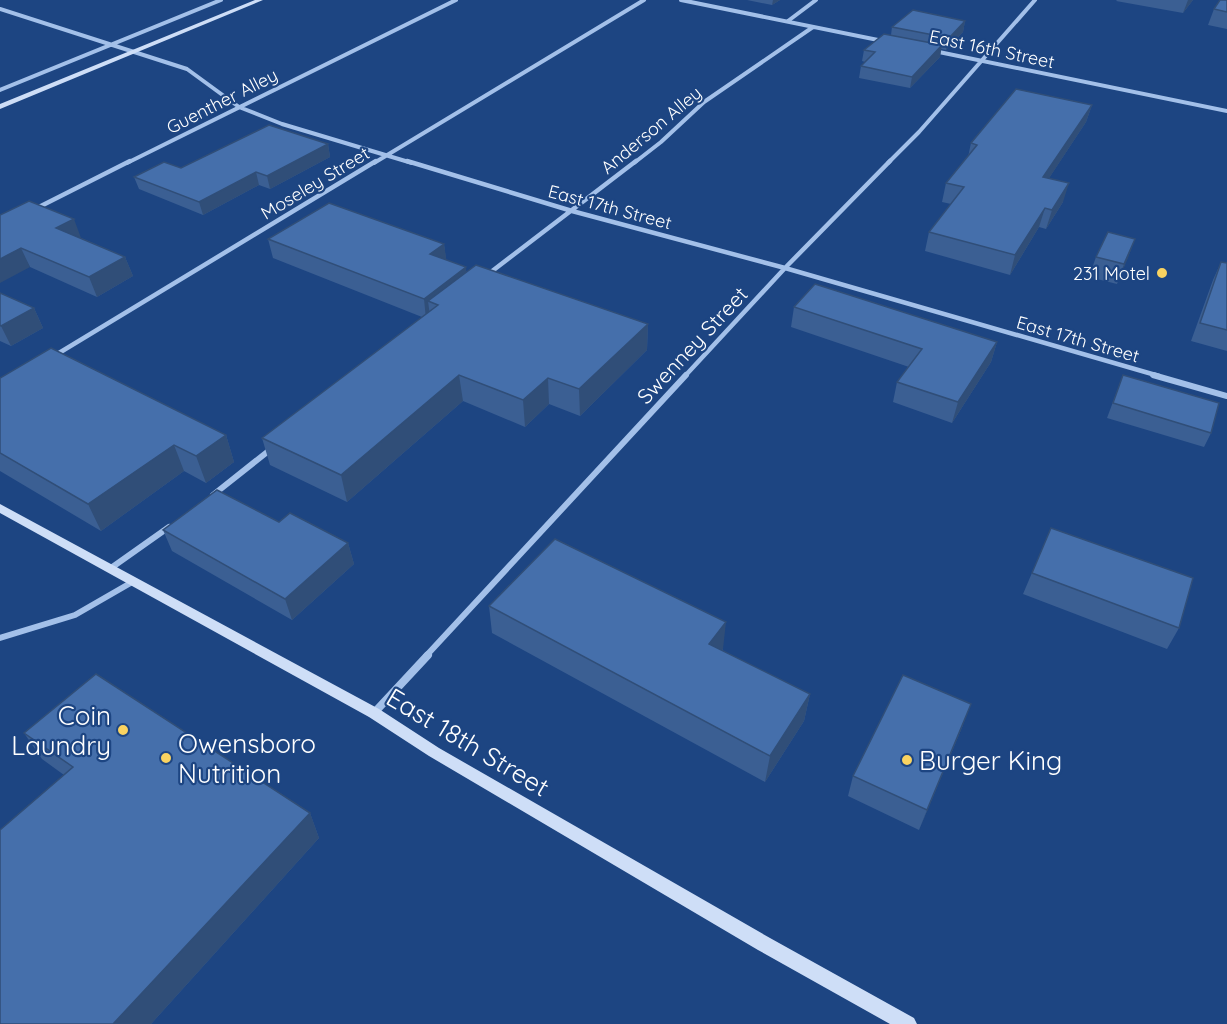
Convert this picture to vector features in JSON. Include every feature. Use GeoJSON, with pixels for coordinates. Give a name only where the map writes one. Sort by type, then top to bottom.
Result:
{"type":"FeatureCollection","features":[{"type":"Feature","properties":{"kind":"street"},"geometry":{"type":"LineString","coordinates":[[0,90],[221,0]]}},
{"type":"Feature","properties":{"kind":"street"},"geometry":{"type":"LineString","coordinates":[[0,107],[260,0]]}},
{"type":"Feature","properties":{"kind":"street","name":"Guenther Alley"},"geometry":{"type":"LineString","coordinates":[[31,211],[456,0]]}},
{"type":"Feature","properties":{"kind":"street","name":"Moseley Street"},"geometry":{"type":"LineString","coordinates":[[52,358],[644,0]]}},
{"type":"Feature","properties":{"kind":"street"},"geometry":{"type":"LineString","coordinates":[[681,0],[892,43]]}},
{"type":"Feature","properties":{"kind":"street"},"geometry":{"type":"LineString","coordinates":[[788,21],[816,0]]}},
{"type":"Feature","properties":{"kind":"street","name":"Swenney Street"},"geometry":{"type":"LineString","coordinates":[[374,713],[785,268],[919,132],[1035,0]]}},
{"type":"Feature","properties":{"kind":"street","name":"East 17th Street"},"geometry":{"type":"LineString","coordinates":[[0,9],[187,69],[239,107],[282,124],[572,211],[785,268],[1227,396]]}},
{"type":"Feature","properties":{"kind":"street","name":"Anderson Alley"},"geometry":{"type":"LineString","coordinates":[[479,282],[661,142],[704,102],[813,27]]}},
{"type":"Feature","properties":{"kind":"street","name":"East 16th Street"},"geometry":{"type":"LineString","coordinates":[[925,50],[1227,111]]}},
{"type":"Feature","properties":{"kind":"street"},"geometry":{"type":"LineString","coordinates":[[205,501],[278,443]]}},
{"type":"Feature","properties":{"kind":"street","name":"East 18th Street"},"geometry":{"type":"LineString","coordinates":[[0,508],[135,581],[195,617],[374,713],[434,752],[650,878],[908,1024]]}},
{"type":"Feature","properties":{"kind":"street"},"geometry":{"type":"LineString","coordinates":[[111,568],[177,521]]}},
{"type":"Feature","properties":{"kind":"street"},"geometry":{"type":"LineString","coordinates":[[0,638],[75,615],[135,581]]}},
{"type":"Feature","properties":{"kind":"building"},"geometry":{"type":"Polygon","coordinates":[[[1220,0],[1227,0],[1227,12],[1214,9],[1220,0]]]}},
{"type":"Feature","properties":{"kind":"building"},"geometry":{"type":"Polygon","coordinates":[[[913,10],[965,21],[949,38],[892,27],[913,10]]]}},
{"type":"Feature","properties":{"kind":"building"},"geometry":{"type":"Polygon","coordinates":[[[884,34],[942,45],[912,77],[861,66],[875,52],[864,50],[884,34]]]}},
{"type":"Feature","properties":{"kind":"building"},"geometry":{"type":"Polygon","coordinates":[[[1016,89],[1092,105],[1043,177],[1069,183],[1052,210],[1045,208],[1015,255],[929,232],[964,187],[946,183],[977,145],[971,143],[1016,89]]]}},
{"type":"Feature","properties":{"kind":"building"},"geometry":{"type":"Polygon","coordinates":[[[269,125],[328,144],[267,176],[256,172],[199,202],[134,177],[164,162],[181,168],[269,125]]]}},
{"type":"Feature","properties":{"kind":"building"},"geometry":{"type":"Polygon","coordinates":[[[29,201],[74,219],[56,228],[125,257],[89,277],[21,248],[0,259],[0,215],[29,201]]]}},
{"type":"Feature","properties":{"kind":"building"},"geometry":{"type":"Polygon","coordinates":[[[329,203],[444,244],[430,254],[466,267],[424,299],[268,239],[329,203]]]}},
{"type":"Feature","properties":{"kind":"building"},"geometry":{"type":"Polygon","coordinates":[[[1108,232],[1135,239],[1124,264],[1096,257],[1108,232]]]}},
{"type":"Feature","properties":{"kind":"building"},"geometry":{"type":"Polygon","coordinates":[[[1221,262],[1227,263],[1227,330],[1200,323],[1221,262]]]}},
{"type":"Feature","properties":{"kind":"building"},"geometry":{"type":"Polygon","coordinates":[[[476,265],[648,324],[579,389],[548,378],[523,400],[459,375],[341,475],[262,438],[438,305],[428,301],[476,265]]]}},
{"type":"Feature","properties":{"kind":"building"},"geometry":{"type":"Polygon","coordinates":[[[815,284],[997,342],[958,402],[897,382],[922,349],[794,307],[815,284]]]}},
{"type":"Feature","properties":{"kind":"building"},"geometry":{"type":"Polygon","coordinates":[[[0,293],[34,308],[1,326],[0,293]]]}},
{"type":"Feature","properties":{"kind":"building"},"geometry":{"type":"Polygon","coordinates":[[[51,348],[226,435],[196,456],[174,445],[88,504],[0,453],[0,378],[51,348]]]}},
{"type":"Feature","properties":{"kind":"building"},"geometry":{"type":"Polygon","coordinates":[[[1123,375],[1219,403],[1211,433],[1113,403],[1123,375]]]}},
{"type":"Feature","properties":{"kind":"building"},"geometry":{"type":"Polygon","coordinates":[[[217,490],[279,522],[290,513],[348,543],[285,599],[163,530],[217,490]]]}},
{"type":"Feature","properties":{"kind":"building"},"geometry":{"type":"Polygon","coordinates":[[[1051,528],[1193,578],[1179,628],[1032,573],[1051,528]]]}},
{"type":"Feature","properties":{"kind":"building"},"geometry":{"type":"Polygon","coordinates":[[[555,539],[726,622],[709,644],[810,694],[770,756],[489,606],[555,539]]]}},
{"type":"Feature","properties":{"kind":"building"},"geometry":{"type":"Polygon","coordinates":[[[96,674],[310,813],[113,1024],[0,1024],[0,830],[73,767],[24,733],[96,674]]]}},
{"type":"Feature","properties":{"kind":"building","name":"Burger King"},"geometry":{"type":"Polygon","coordinates":[[[903,675],[971,704],[927,810],[853,776],[903,675]]]}},
{"type":"Feature","properties":{"kind":"place","name":"231 Motel"},"geometry":{"type":"Point","coordinates":[1162,273]}},
{"type":"Feature","properties":{"kind":"place","name":"Coin Laundry"},"geometry":{"type":"Point","coordinates":[123,730]}},
{"type":"Feature","properties":{"kind":"place","name":"Owensboro Nutrition"},"geometry":{"type":"Point","coordinates":[166,758]}},
{"type":"Feature","properties":{"kind":"place","name":"Burger King"},"geometry":{"type":"Point","coordinates":[907,760]}}]}
